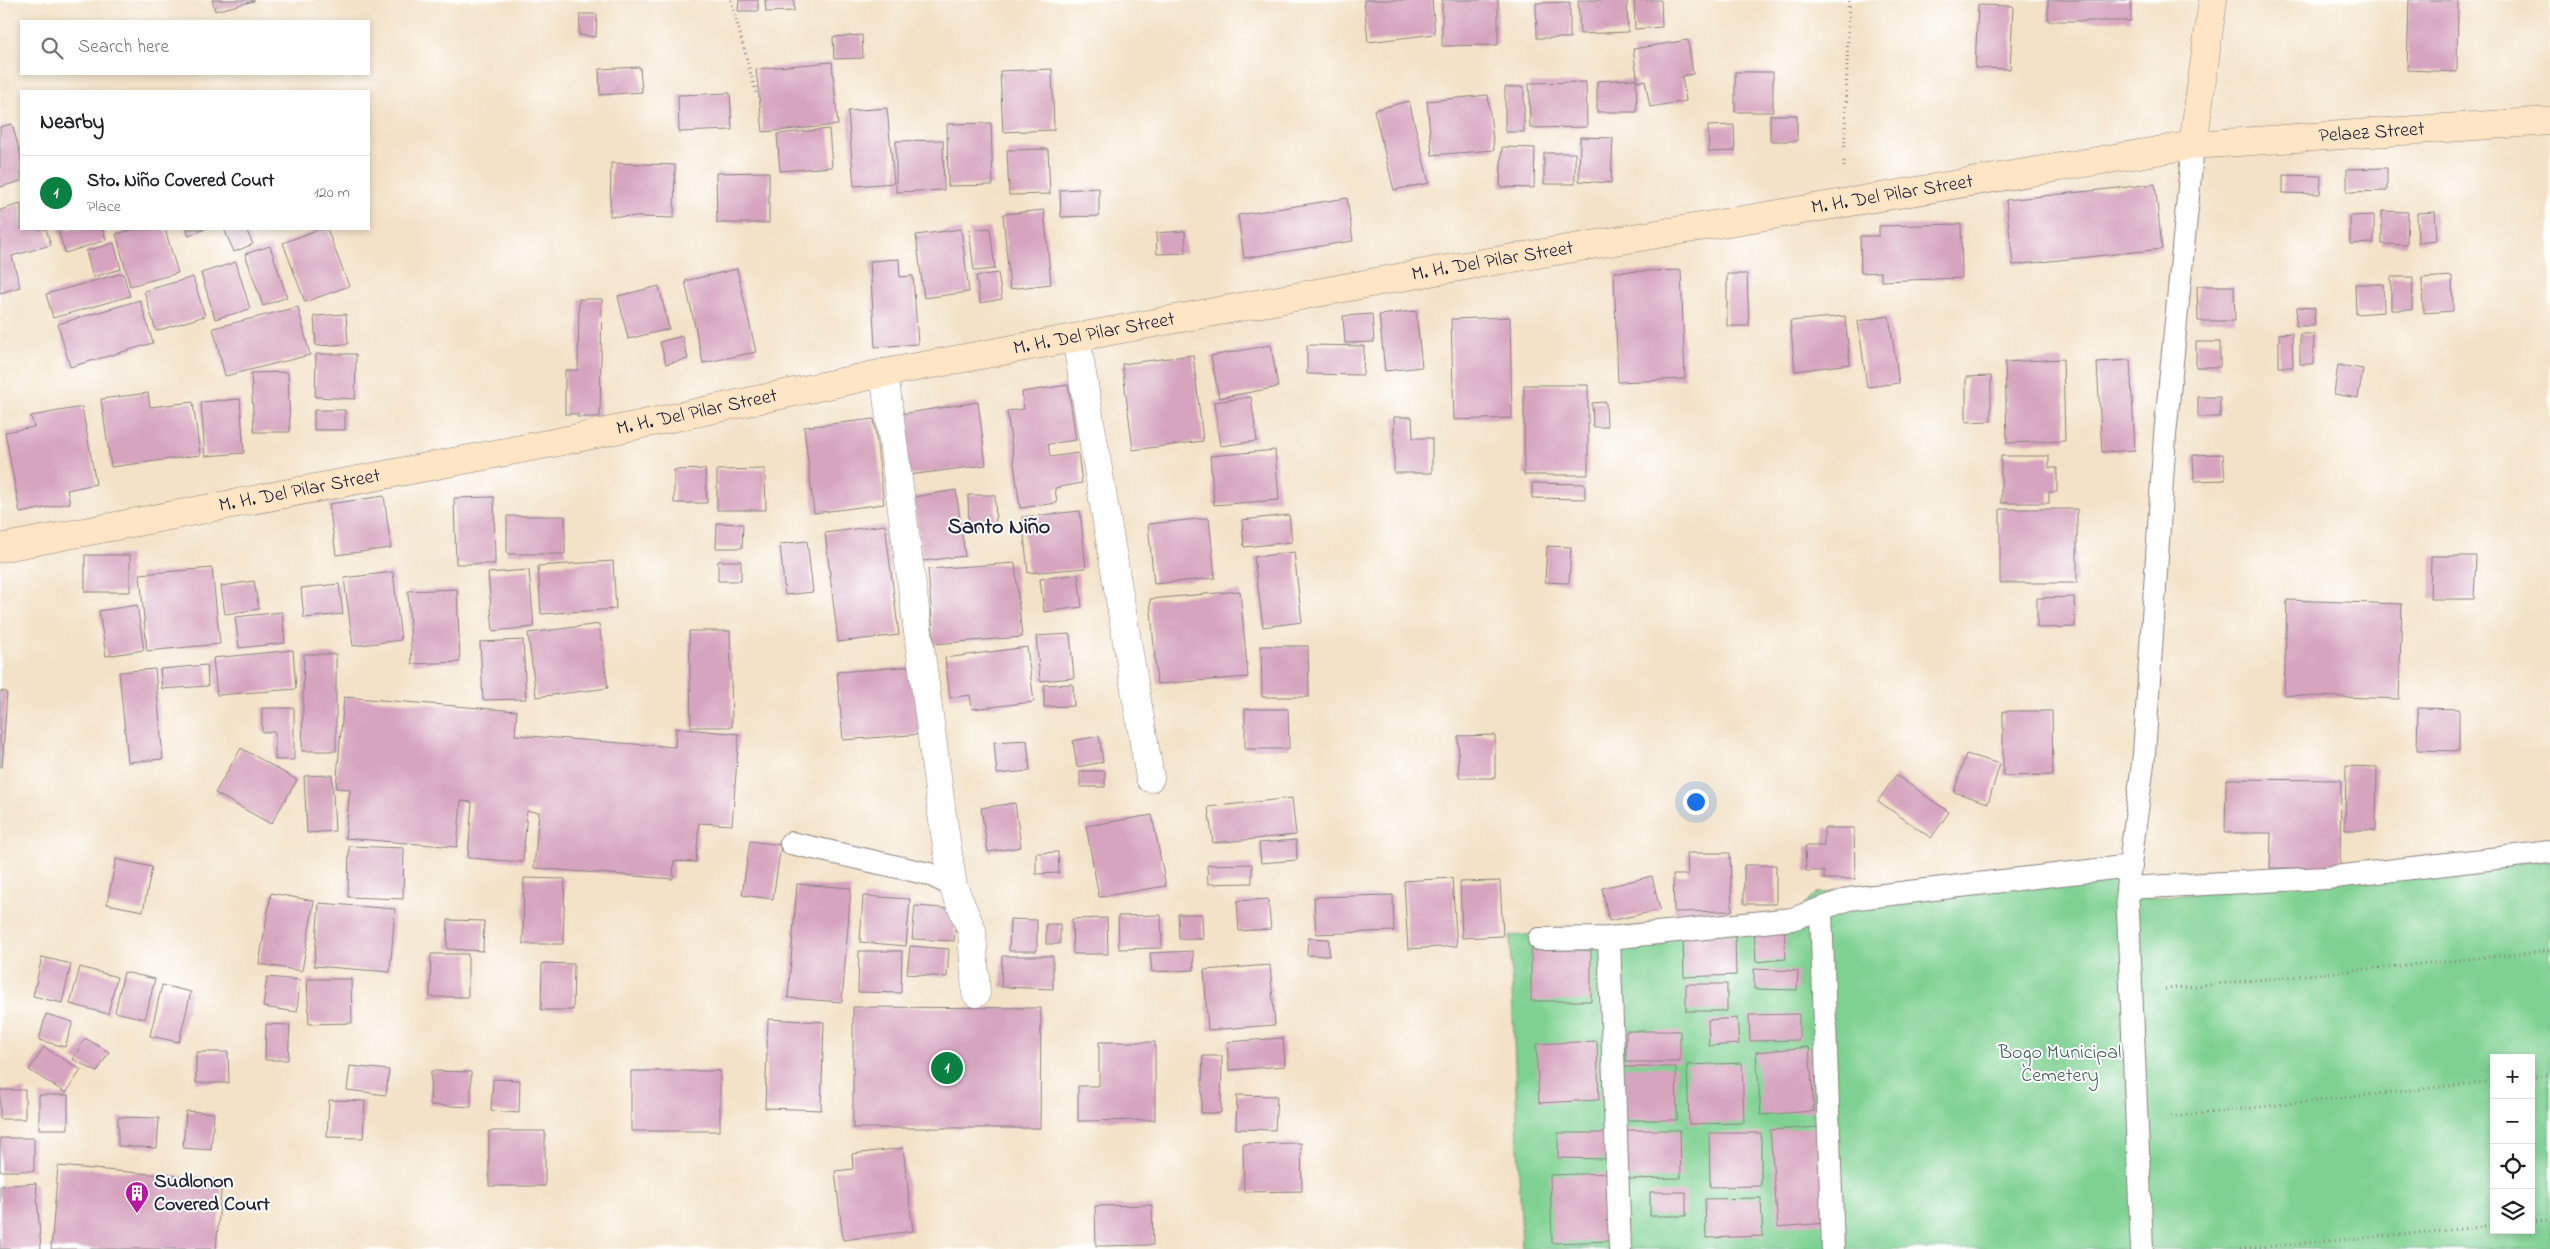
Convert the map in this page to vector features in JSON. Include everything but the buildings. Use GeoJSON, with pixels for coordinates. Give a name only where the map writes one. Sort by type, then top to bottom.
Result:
{"type":"FeatureCollection","features":[{"type":"Feature","properties":{"kind":"street"},"geometry":{"type":"LineString","coordinates":[[2193,145],[2214,0]]}},
{"type":"Feature","properties":{"kind":"street","name":"Pelaez Street"},"geometry":{"type":"LineString","coordinates":[[2193,145],[2550,121]]}},
{"type":"Feature","properties":{"kind":"street","name":"M. H. Del Pilar Street"},"geometry":{"type":"LineString","coordinates":[[0,548],[563,441],[884,373],[1435,271],[2193,145]]}},
{"type":"Feature","properties":{"kind":"street"},"geometry":{"type":"LineString","coordinates":[[1076,338],[1150,778]]}},
{"type":"Feature","properties":{"kind":"street"},"geometry":{"type":"LineString","coordinates":[[884,373],[953,886],[972,931],[976,993]]}},
{"type":"Feature","properties":{"kind":"lane"},"geometry":{"type":"LineString","coordinates":[[2142,1249],[2127,888],[2144,755],[2165,435],[2193,145]]}},
{"type":"Feature","properties":{"kind":"lane"},"geometry":{"type":"LineString","coordinates":[[791,843],[929,874],[953,886]]}},
{"type":"Feature","properties":{"kind":"lane"},"geometry":{"type":"LineString","coordinates":[[2127,888],[2326,878],[2550,852]]}},
{"type":"Feature","properties":{"kind":"lane"},"geometry":{"type":"LineString","coordinates":[[1539,939],[1609,938],[1792,919],[1822,911],[1849,899],[2130,866]]}},
{"type":"Feature","properties":{"kind":"lane"},"geometry":{"type":"LineString","coordinates":[[1822,911],[1833,1249]]}},
{"type":"Feature","properties":{"kind":"lane"},"geometry":{"type":"LineString","coordinates":[[1609,938],[1620,1249]]}},
{"type":"Feature","properties":{"kind":"path"},"geometry":{"type":"LineString","coordinates":[[731,0],[756,93]]}},
{"type":"Feature","properties":{"kind":"path"},"geometry":{"type":"LineString","coordinates":[[1843,203],[1849,0]]}},
{"type":"Feature","properties":{"kind":"path"},"geometry":{"type":"LineString","coordinates":[[2130,993],[2550,951]]}},
{"type":"Feature","properties":{"kind":"path"},"geometry":{"type":"LineString","coordinates":[[2535,1076],[2550,1074]]}},
{"type":"Feature","properties":{"kind":"path"},"geometry":{"type":"LineString","coordinates":[[2136,1120],[2490,1081]]}},
{"type":"Feature","properties":{"kind":"path"},"geometry":{"type":"LineString","coordinates":[[2535,1222],[2550,1220]]}},
{"type":"Feature","properties":{"kind":"path"},"geometry":{"type":"LineString","coordinates":[[2240,1249],[2490,1226]]}},
{"type":"Feature","properties":{"kind":"green space","name":"Bogo Municipal Cemetery"},"geometry":{"type":"Polygon","coordinates":[[[2550,860],[2550,1249],[1522,1249],[1510,936],[1792,916],[1817,893],[2114,876],[2147,898],[2550,860]]]}},
{"type":"Feature","properties":{"kind":"place","name":"Sto. Niño Covered Court"},"geometry":{"type":"Point","coordinates":[947,1068]}},
{"type":"Feature","properties":{"kind":"place","name":"Sudlonon Covered Court"},"geometry":{"type":"Point","coordinates":[137,1214]}},
{"type":"Feature","properties":{"kind":"district","name":"Santo Niño"},"geometry":{"type":"Point","coordinates":[999,528]}}]}
